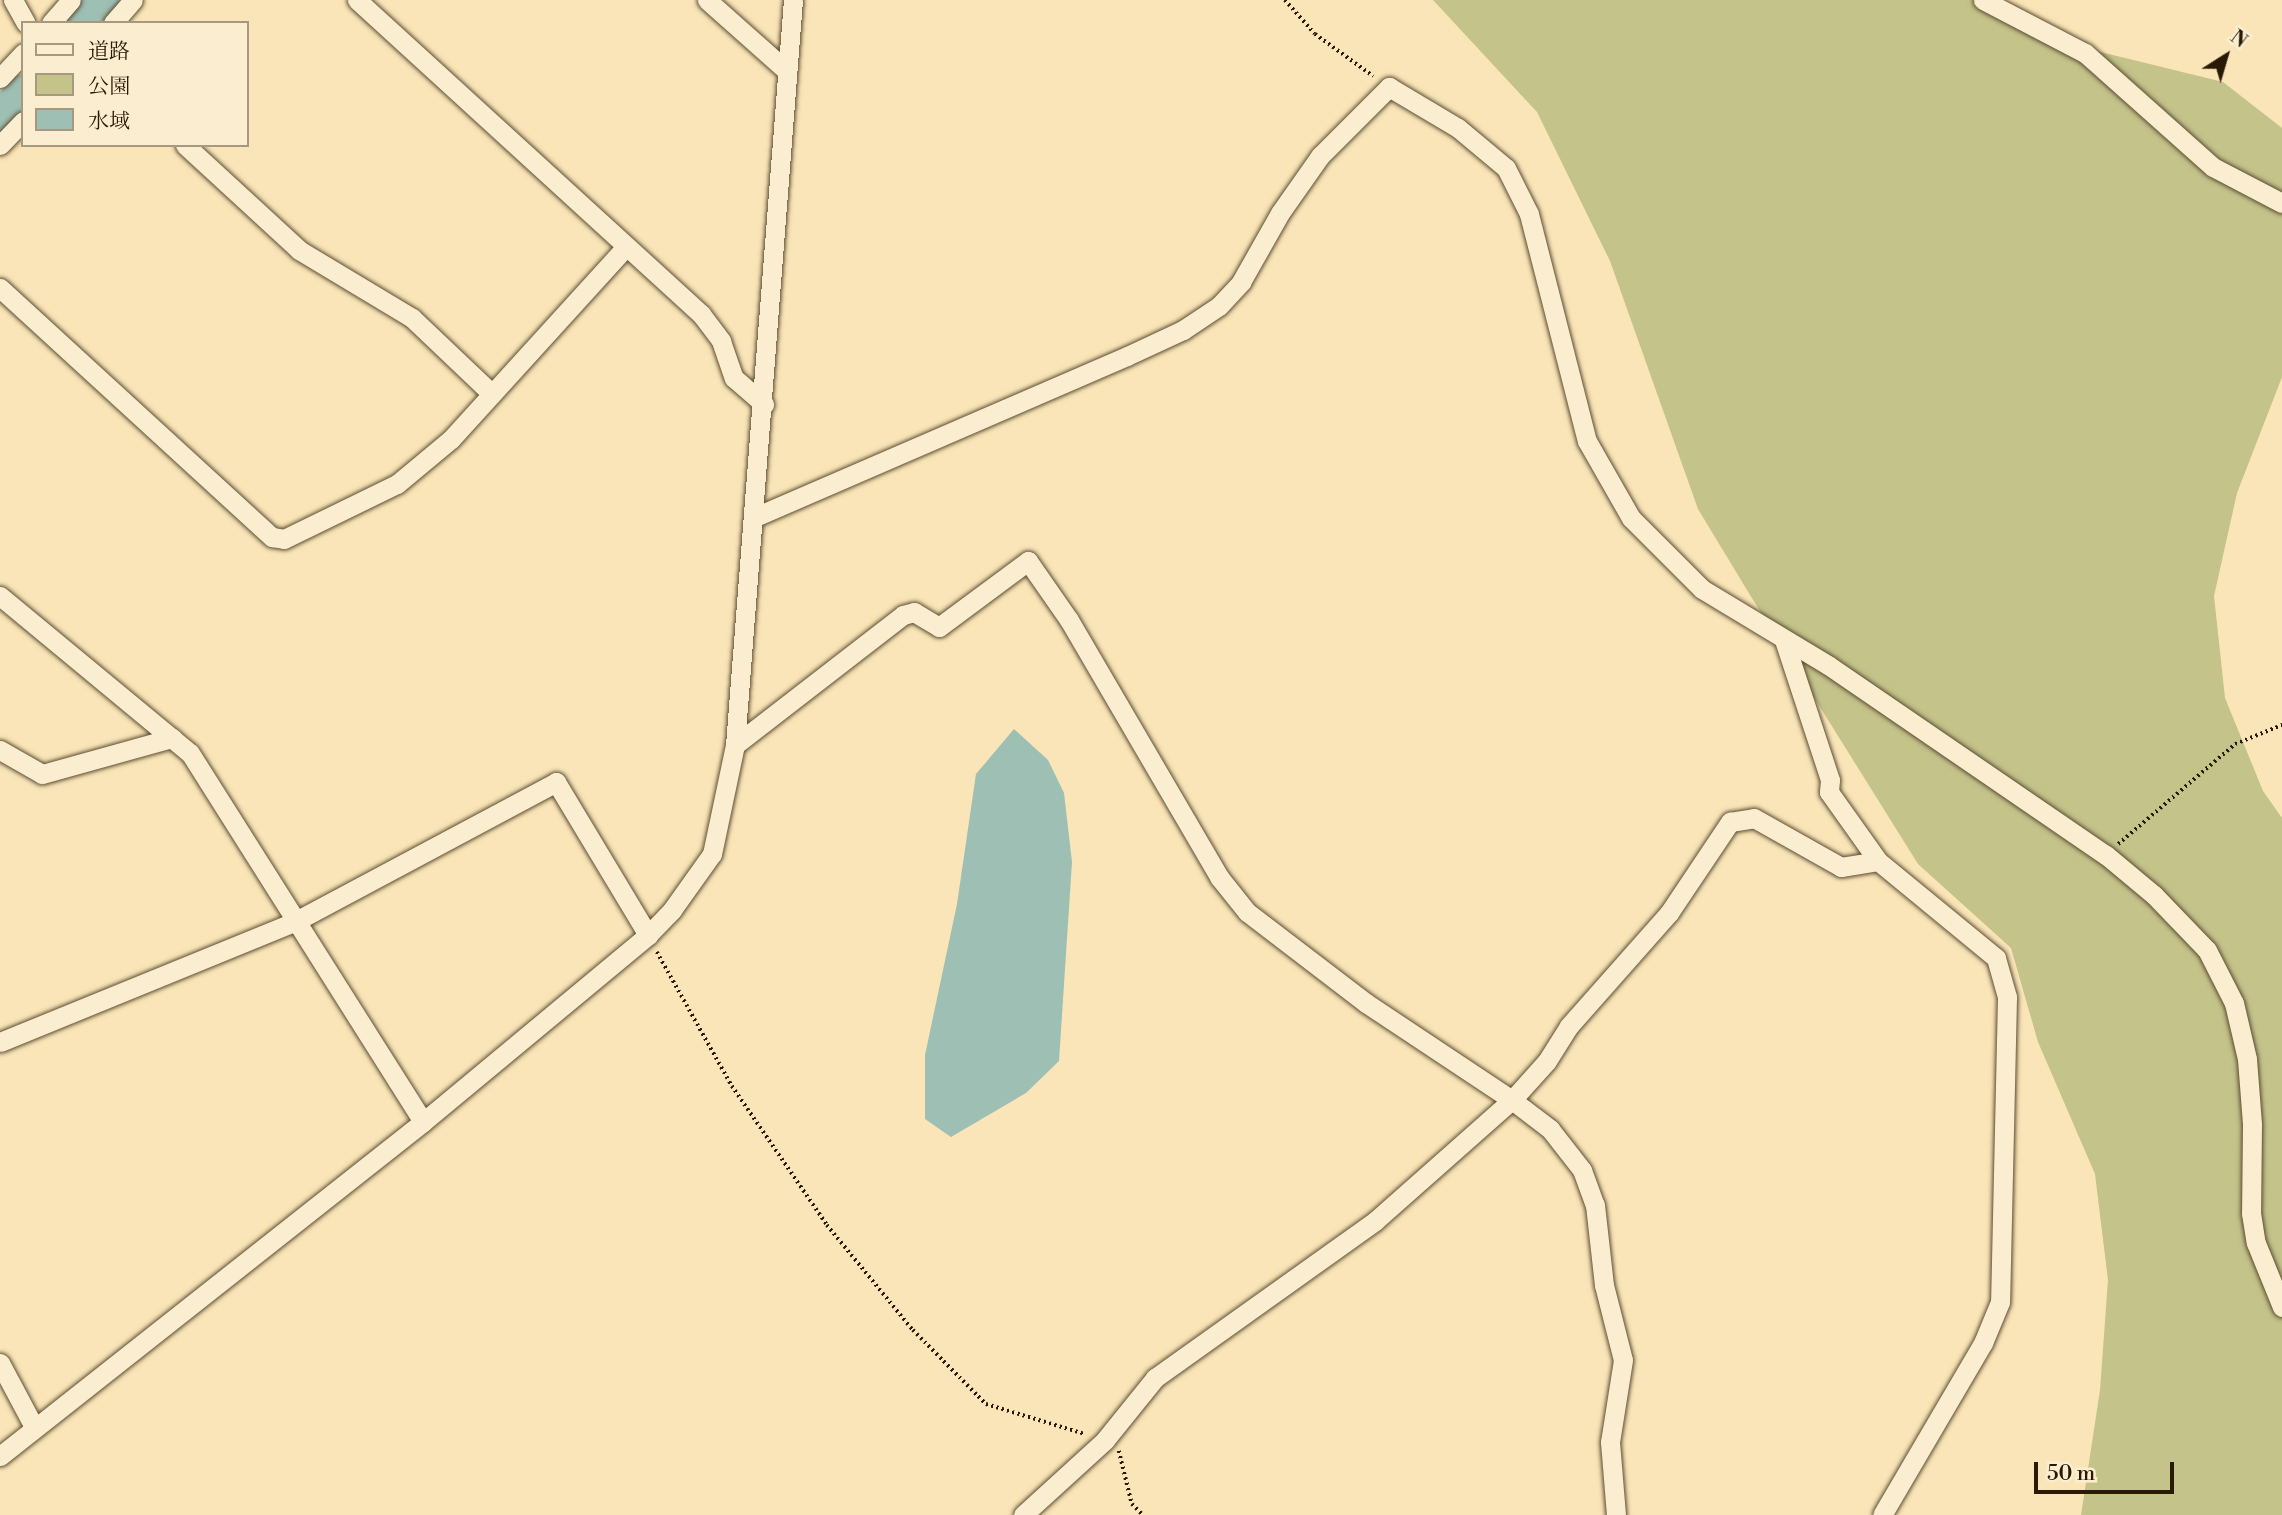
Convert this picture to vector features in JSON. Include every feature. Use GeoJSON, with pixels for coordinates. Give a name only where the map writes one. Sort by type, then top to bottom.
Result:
{"type":"FeatureCollection","features":[{"type":"Feature","properties":{"kind":"street"},"geometry":{"type":"LineString","coordinates":[[13,0],[25,21]]}},
{"type":"Feature","properties":{"kind":"street"},"geometry":{"type":"LineString","coordinates":[[53,21],[71,0]]}},
{"type":"Feature","properties":{"kind":"street"},"geometry":{"type":"LineString","coordinates":[[115,21],[133,0]]}},
{"type":"Feature","properties":{"kind":"street"},"geometry":{"type":"LineString","coordinates":[[356,0],[701,314],[721,341],[734,378],[764,404]]}},
{"type":"Feature","properties":{"kind":"street"},"geometry":{"type":"LineString","coordinates":[[707,0],[787,71]]}},
{"type":"Feature","properties":{"kind":"street"},"geometry":{"type":"LineString","coordinates":[[0,1456],[423,1122],[648,935],[679,901],[712,854],[735,745],[764,404],[793,0]]}},
{"type":"Feature","properties":{"kind":"street"},"geometry":{"type":"LineString","coordinates":[[1983,0],[2085,54],[2213,167],[2282,203]]}},
{"type":"Feature","properties":{"kind":"street"},"geometry":{"type":"LineString","coordinates":[[0,78],[21,55]]}},
{"type":"Feature","properties":{"kind":"street"},"geometry":{"type":"LineString","coordinates":[[755,517],[1127,356],[1183,330],[1219,306],[1241,282],[1280,213],[1320,156],[1389,87],[1458,128],[1506,168],[1529,214],[1587,441],[1631,518],[1702,589],[1882,701],[2106,855],[2154,895],[2207,950],[2234,1003],[2247,1059],[2252,1124],[2251,1213],[2256,1243],[2282,1307]]}},
{"type":"Feature","properties":{"kind":"street"},"geometry":{"type":"LineString","coordinates":[[0,145],[21,123]]}},
{"type":"Feature","properties":{"kind":"street"},"geometry":{"type":"LineString","coordinates":[[186,147],[299,250],[412,318],[492,394]]}},
{"type":"Feature","properties":{"kind":"street"},"geometry":{"type":"LineString","coordinates":[[0,288],[272,537],[284,539],[397,484],[451,439],[626,247]]}},
{"type":"Feature","properties":{"kind":"street"},"geometry":{"type":"LineString","coordinates":[[735,745],[903,615],[914,612],[939,626],[1028,561],[1069,620],[1219,877],[1247,912],[1366,1003],[1512,1100],[1558,1140],[1582,1170],[1595,1205],[1604,1285],[1623,1360],[1610,1442],[1616,1515]]}},
{"type":"Feature","properties":{"kind":"street"},"geometry":{"type":"LineString","coordinates":[[0,596],[190,753],[423,1122]]}},
{"type":"Feature","properties":{"kind":"street"},"geometry":{"type":"LineString","coordinates":[[1784,640],[1830,780],[1829,792],[1878,861],[1996,958],[2007,997],[2001,1086],[2000,1301],[1983,1343],[1882,1515]]}},
{"type":"Feature","properties":{"kind":"street"},"geometry":{"type":"LineString","coordinates":[[0,750],[42,774],[172,738]]}},
{"type":"Feature","properties":{"kind":"street"},"geometry":{"type":"LineString","coordinates":[[0,1042],[296,921],[556,782],[648,935]]}},
{"type":"Feature","properties":{"kind":"street"},"geometry":{"type":"LineString","coordinates":[[1023,1515],[1105,1440],[1155,1378],[1375,1222],[1512,1100],[1547,1061],[1569,1026],[1669,913],[1730,822],[1754,818],[1841,867],[1878,861]]}},
{"type":"Feature","properties":{"kind":"street"},"geometry":{"type":"LineString","coordinates":[[0,1363],[34,1427]]}},
{"type":"Feature","properties":{"kind":"path"},"geometry":{"type":"LineString","coordinates":[[1285,0],[1315,34],[1389,87]]}},
{"type":"Feature","properties":{"kind":"path"},"geometry":{"type":"LineString","coordinates":[[2133,830],[2235,744],[2282,725]]}},
{"type":"Feature","properties":{"kind":"path"},"geometry":{"type":"LineString","coordinates":[[648,935],[732,1086],[827,1225],[913,1329],[986,1404],[1105,1440],[1118,1449],[1132,1504],[1143,1515]]}},
{"type":"Feature","properties":{"kind":"green space"},"geometry":{"type":"Polygon","coordinates":[[[1433,0],[1997,0],[2068,44],[2223,82],[2282,128],[2282,377],[2237,493],[2214,596],[2225,698],[2263,791],[2282,818],[2282,1515],[2081,1515],[2100,1390],[2108,1280],[2095,1174],[2038,1042],[2011,948],[1918,864],[1750,595],[1698,509],[1610,261],[1537,112],[1433,0]]]}},
{"type":"Feature","properties":{"kind":"water"},"geometry":{"type":"Polygon","coordinates":[[[1014,729],[1048,760],[1064,793],[1072,862],[1059,1061],[1026,1093],[951,1137],[925,1119],[925,1055],[957,904],[976,774],[1014,729]]]}},
{"type":"Feature","properties":{"kind":"waterway"},"geometry":{"type":"LineString","coordinates":[[85,21],[103,0]]}},
{"type":"Feature","properties":{"kind":"waterway"},"geometry":{"type":"LineString","coordinates":[[0,115],[21,92]]}}]}
